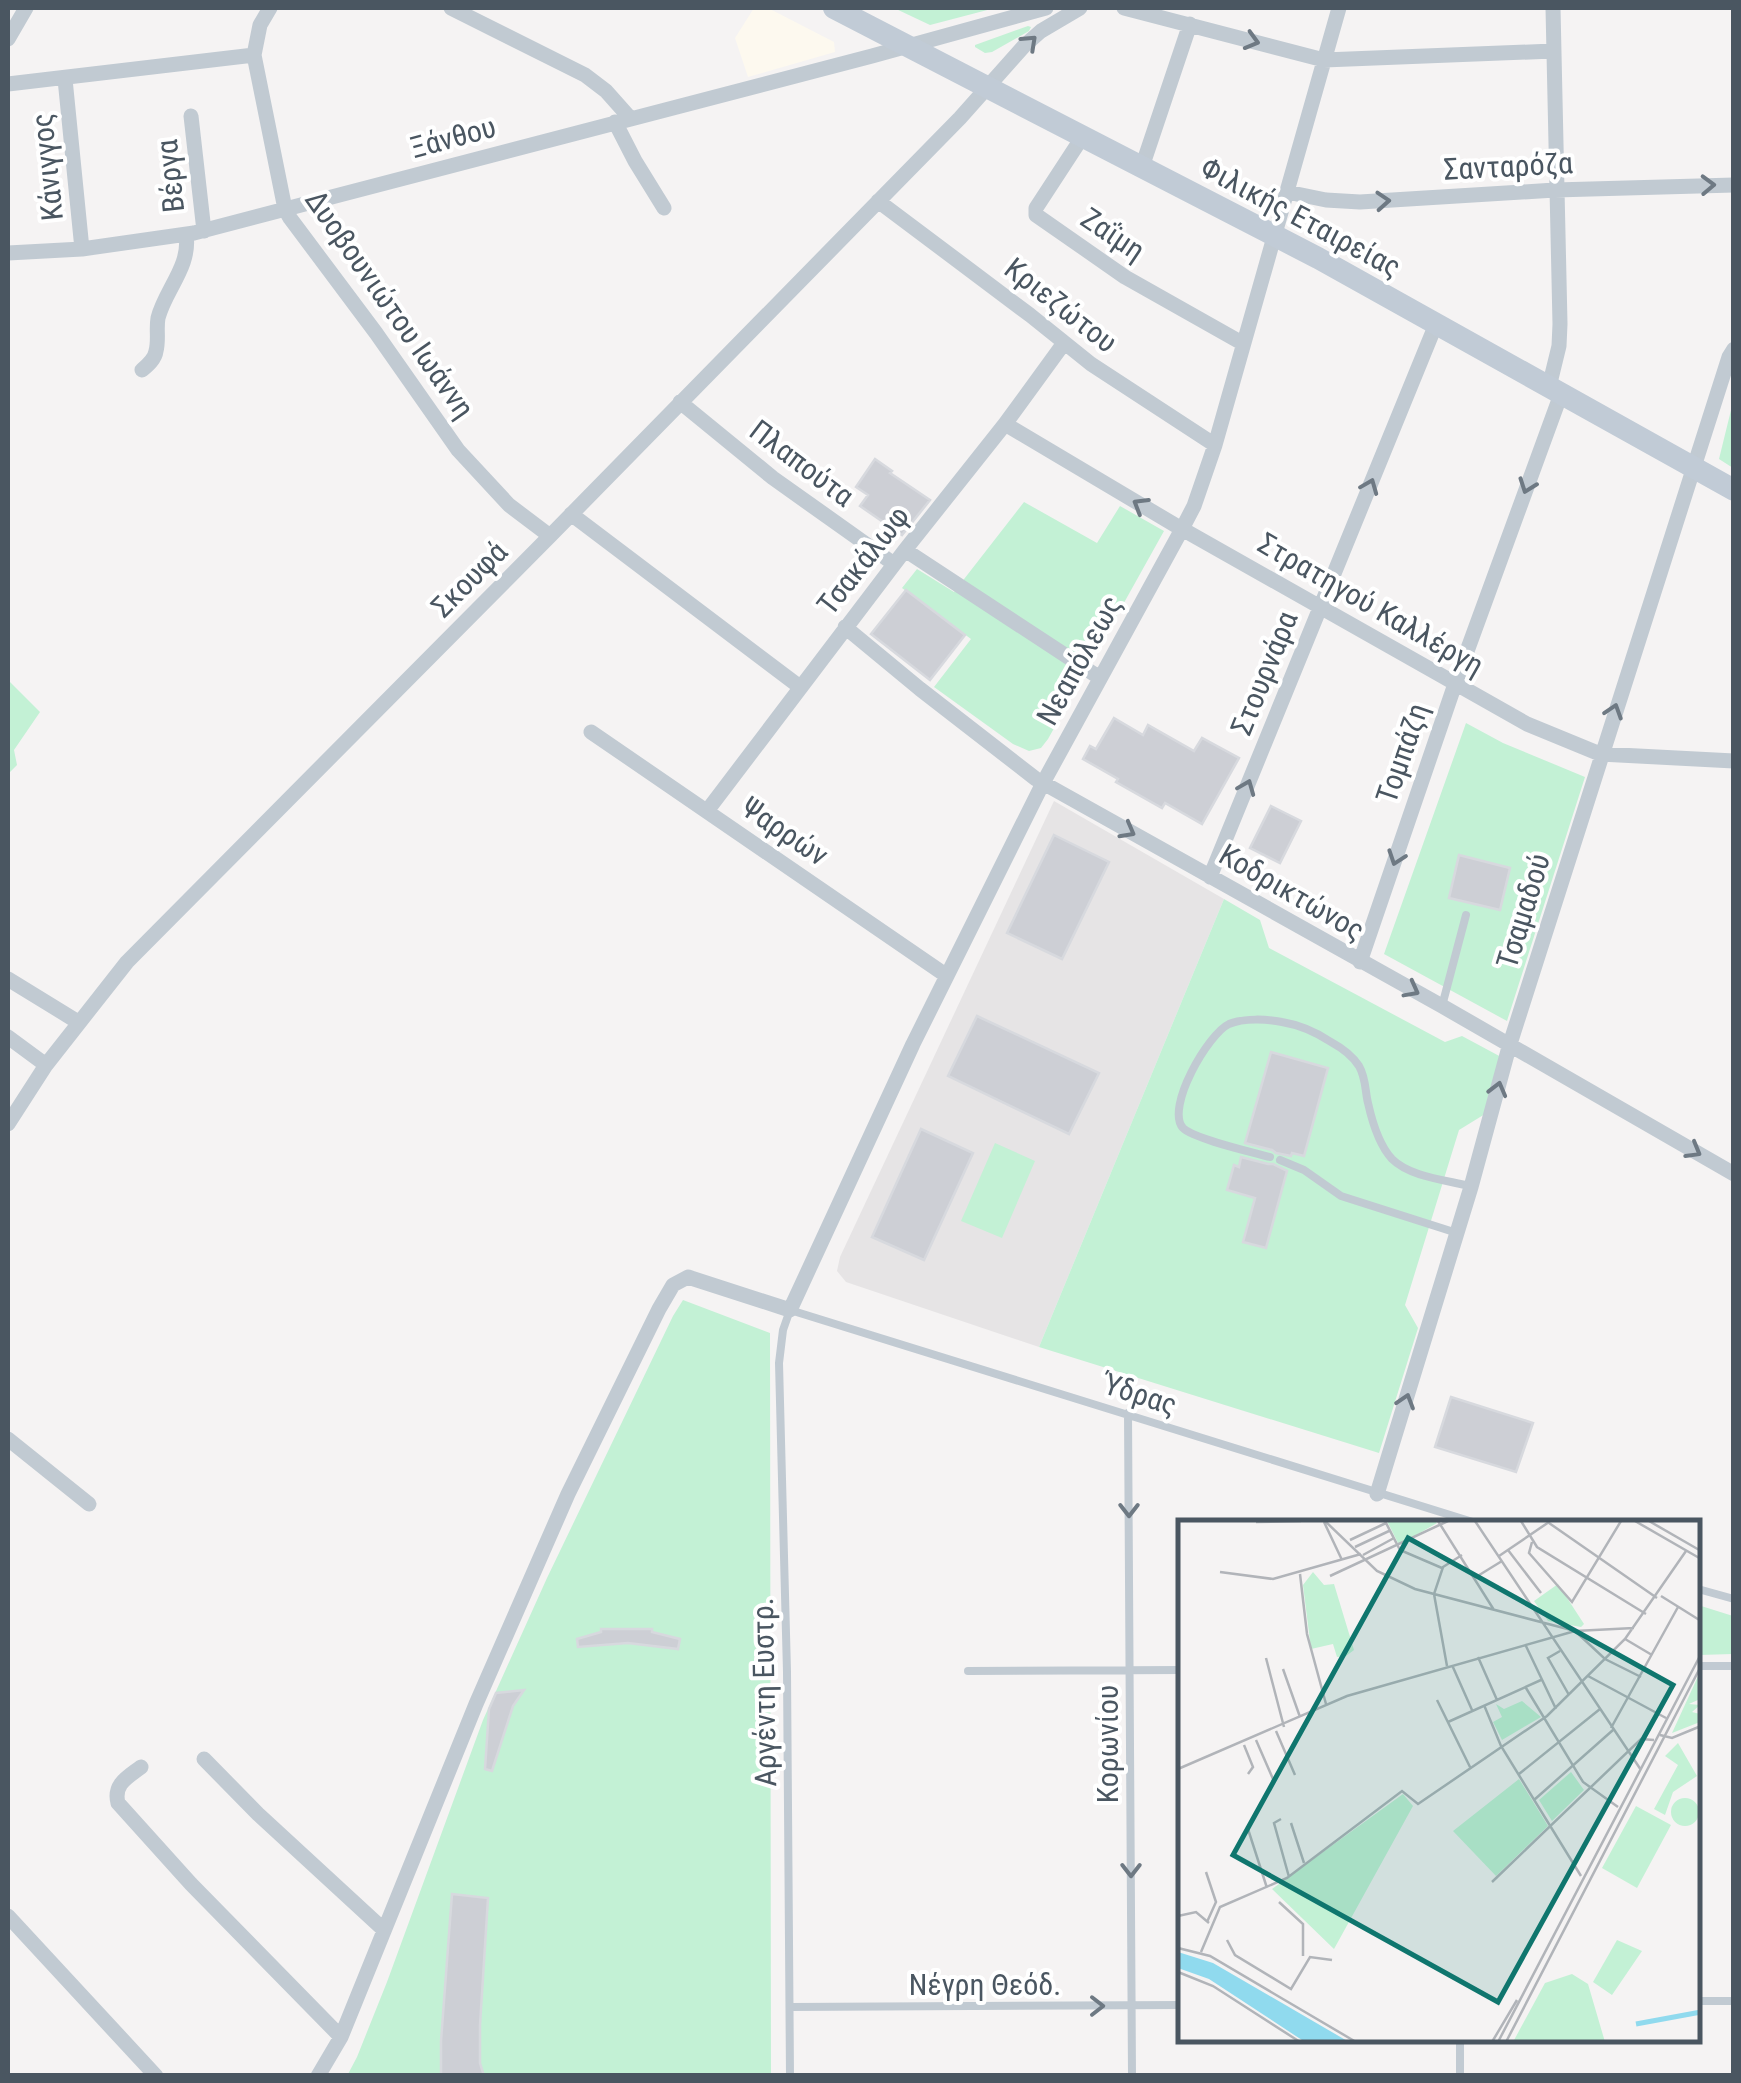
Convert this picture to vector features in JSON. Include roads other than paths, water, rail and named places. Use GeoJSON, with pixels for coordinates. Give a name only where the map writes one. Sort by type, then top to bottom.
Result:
{"type":"FeatureCollection","features":[{"type":"Feature","properties":{"kind":"street"},"geometry":{"type":"LineString","coordinates":[[8,39],[26,8]]}},
{"type":"Feature","properties":{"kind":"street","name":"Δυοβουνιώτου Ιωάννη"},"geometry":{"type":"LineString","coordinates":[[270,8],[260,25],[254,56],[285,210],[458,450],[510,505],[550,536]]}},
{"type":"Feature","properties":{"kind":"street"},"geometry":{"type":"LineString","coordinates":[[450,8],[585,75],[606,92],[623,120],[634,161],[664,208]]}},
{"type":"Feature","properties":{"kind":"street","name":"Φιλικής Εταιρείας"},"geometry":{"type":"LineString","coordinates":[[834,8],[1274,234],[1734,490]]}},
{"type":"Feature","properties":{"kind":"street"},"geometry":{"type":"LineString","coordinates":[[908,46],[1046,8]]}},
{"type":"Feature","properties":{"kind":"street","name":"Σκουφά"},"geometry":{"type":"LineString","coordinates":[[9,1119],[78,1022],[127,962],[550,536],[988,88],[1034,36],[1080,8]]}},
{"type":"Feature","properties":{"kind":"street"},"geometry":{"type":"LineString","coordinates":[[1124,8],[1324,60],[1553,50]]}},
{"type":"Feature","properties":{"kind":"street","name":"Νεαπόλεως"},"geometry":{"type":"LineString","coordinates":[[790,1310],[947,976],[1043,784],[1200,490],[1338,8]]}},
{"type":"Feature","properties":{"kind":"street","name":"Τομπάζη"},"geometry":{"type":"LineString","coordinates":[[1360,962],[1554,391],[1560,324],[1553,8]]}},
{"type":"Feature","properties":{"kind":"street"},"geometry":{"type":"LineString","coordinates":[[1142,167],[1190,24]]}},
{"type":"Feature","properties":{"kind":"street","name":"Ξάνθου"},"geometry":{"type":"LineString","coordinates":[[8,253],[82,250],[204,231],[908,46]]}},
{"type":"Feature","properties":{"kind":"street"},"geometry":{"type":"LineString","coordinates":[[8,84],[254,56]]}},
{"type":"Feature","properties":{"kind":"street","name":"Κάνιγγος"},"geometry":{"type":"LineString","coordinates":[[66,78],[82,250]]}},
{"type":"Feature","properties":{"kind":"street","name":"Βέργα"},"geometry":{"type":"LineString","coordinates":[[191,116],[204,231]]}},
{"type":"Feature","properties":{"kind":"street","name":"Ζαΐμη"},"geometry":{"type":"LineString","coordinates":[[1082,136],[1036,208],[1036,214],[1124,277],[1242,343]]}},
{"type":"Feature","properties":{"kind":"street","name":"Σανταρόζα"},"geometry":{"type":"LineString","coordinates":[[1287,192],[1360,202],[1734,184]]}},
{"type":"Feature","properties":{"kind":"street","name":"Κριεζώτου"},"geometry":{"type":"LineString","coordinates":[[878,201],[1124,388],[1215,445]]}},
{"type":"Feature","properties":{"kind":"street"},"geometry":{"type":"LineString","coordinates":[[142,370],[156,352],[157,322],[184,260],[186,235]]}},
{"type":"Feature","properties":{"kind":"street","name":"Στουρνάρα"},"geometry":{"type":"LineString","coordinates":[[1210,877],[1436,324]]}},
{"type":"Feature","properties":{"kind":"street","name":"Τσακάλωφ"},"geometry":{"type":"LineString","coordinates":[[706,812],[1006,424],[1064,343]]}},
{"type":"Feature","properties":{"kind":"street","name":"Τσαμαδού"},"geometry":{"type":"LineString","coordinates":[[1377,1494],[1600,754],[1728,356],[1734,349]]}},
{"type":"Feature","properties":{"kind":"street","name":"Πλαπούτα"},"geometry":{"type":"LineString","coordinates":[[680,402],[773,478],[894,564]]}},
{"type":"Feature","properties":{"kind":"street","name":"Στρατηγού Καλλέργη"},"geometry":{"type":"LineString","coordinates":[[1006,424],[1182,530],[1527,724],[1600,754],[1734,761]]}},
{"type":"Feature","properties":{"kind":"street"},"geometry":{"type":"LineString","coordinates":[[571,514],[800,687]]}},
{"type":"Feature","properties":{"kind":"street"},"geometry":{"type":"LineString","coordinates":[[905,550],[1100,678]]}},
{"type":"Feature","properties":{"kind":"street","name":"Κοδρικτώνος"},"geometry":{"type":"LineString","coordinates":[[845,628],[1043,784],[1734,1174]]}},
{"type":"Feature","properties":{"kind":"street","name":"Ψαρρών"},"geometry":{"type":"LineString","coordinates":[[592,732],[947,976]]}},
{"type":"Feature","properties":{"kind":"street"},"geometry":{"type":"LineString","coordinates":[[8,979],[78,1022]]}},
{"type":"Feature","properties":{"kind":"street"},"geometry":{"type":"LineString","coordinates":[[8,1037],[46,1065]]}},
{"type":"Feature","properties":{"kind":"street"},"geometry":{"type":"LineString","coordinates":[[318,2076],[342,2037],[476,1704],[568,1494],[659,1309],[674,1285],[688,1277],[790,1310]]}},
{"type":"Feature","properties":{"kind":"street"},"geometry":{"type":"LineString","coordinates":[[8,1439],[89,1504]]}},
{"type":"Feature","properties":{"kind":"street"},"geometry":{"type":"LineString","coordinates":[[204,1758],[258,1814],[384,1930]]}},
{"type":"Feature","properties":{"kind":"street"},"geometry":{"type":"LineString","coordinates":[[141,1767],[122,1782],[117,1790],[118,1803],[191,1884],[342,2037]]}},
{"type":"Feature","properties":{"kind":"street"},"geometry":{"type":"LineString","coordinates":[[8,1916],[156,2076]]}},
{"type":"Feature","properties":{"kind":"lane"},"geometry":{"type":"LineString","coordinates":[[1442,1006],[1466,914]]}},
{"type":"Feature","properties":{"kind":"lane"},"geometry":{"type":"LineString","coordinates":[[1270,1157],[1197,1136],[1180,1122],[1181,1104],[1197,1061],[1212,1038],[1234,1022],[1281,1021],[1304,1027],[1344,1049],[1360,1068],[1374,1122],[1390,1157],[1410,1170],[1471,1187]]}},
{"type":"Feature","properties":{"kind":"lane"},"geometry":{"type":"LineString","coordinates":[[1280,1160],[1304,1170],[1341,1196],[1457,1234]]}},
{"type":"Feature","properties":{"kind":"lane","name":"Ύδρας"},"geometry":{"type":"LineString","coordinates":[[790,1310],[1128,1413],[1452,1519]]}},
{"type":"Feature","properties":{"kind":"lane","name":"Αργέντη Ευστρ."},"geometry":{"type":"LineString","coordinates":[[790,1310],[782,1330],[779,1363],[787,1672],[790,2076]]}},
{"type":"Feature","properties":{"kind":"lane","name":"Κορωνίου"},"geometry":{"type":"LineString","coordinates":[[1128,1413],[1132,2076]]}},
{"type":"Feature","properties":{"kind":"lane"},"geometry":{"type":"LineString","coordinates":[[1701,1590],[1734,1599]]}},
{"type":"Feature","properties":{"kind":"lane"},"geometry":{"type":"LineString","coordinates":[[1701,1666],[1734,1666]]}},
{"type":"Feature","properties":{"kind":"lane"},"geometry":{"type":"LineString","coordinates":[[968,1671],[1178,1670]]}},
{"type":"Feature","properties":{"kind":"lane"},"geometry":{"type":"LineString","coordinates":[[1701,2001],[1734,2000]]}},
{"type":"Feature","properties":{"kind":"lane","name":"Νέγρη Θεόδ."},"geometry":{"type":"LineString","coordinates":[[790,2007],[1178,2005]]}},
{"type":"Feature","properties":{"kind":"lane"},"geometry":{"type":"LineString","coordinates":[[1460,2043],[1460,2076]]}}]}
